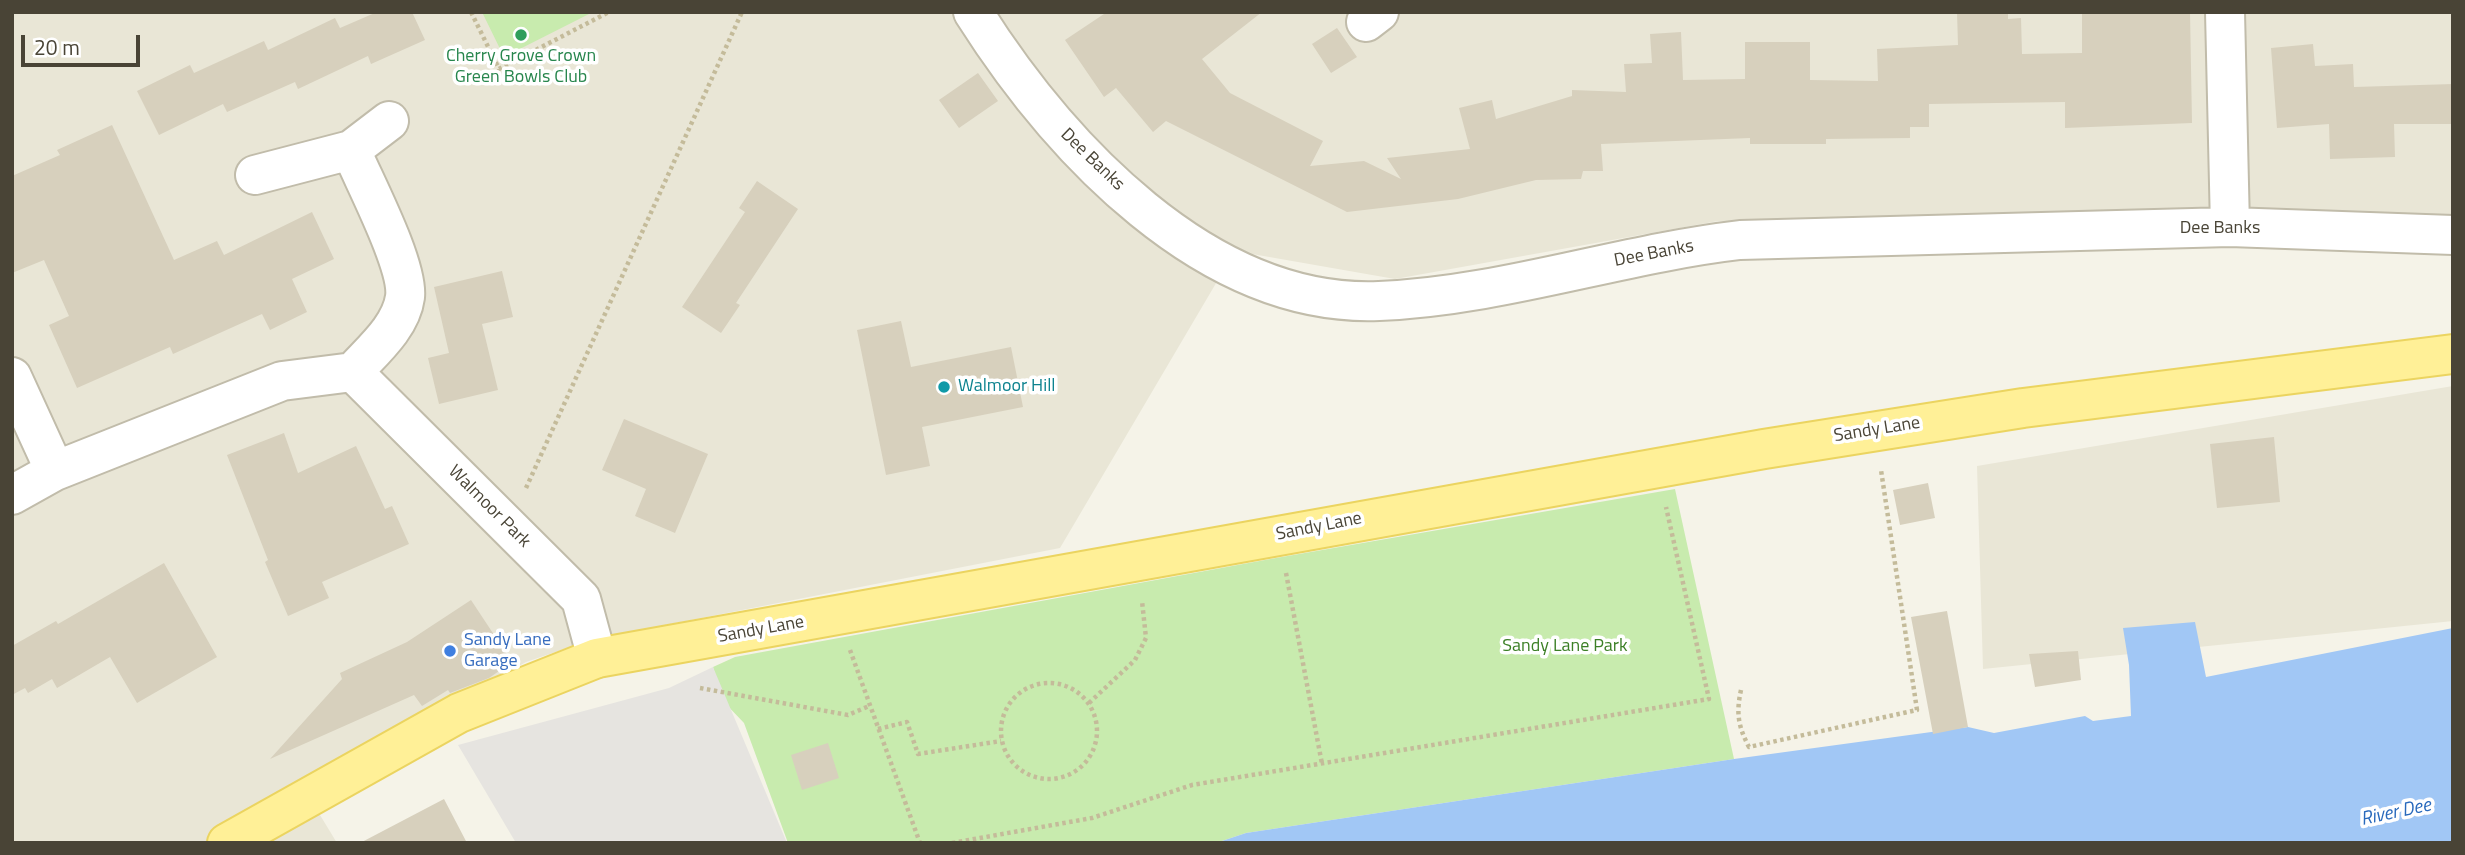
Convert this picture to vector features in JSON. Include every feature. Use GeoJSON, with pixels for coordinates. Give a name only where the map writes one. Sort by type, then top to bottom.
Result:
{"type":"FeatureCollection","features":[{"type":"Feature","properties":{"kind":"main road","name":"Sandy Lane"},"geometry":{"type":"LineString","coordinates":[[227,843],[459,713],[597,658],[839,617],[1657,467],[1875,431],[2023,408],[2453,354]]}},
{"type":"Feature","properties":{"kind":"street","name":"Dee Banks"},"geometry":{"type":"LineString","coordinates":[[973,12],[1025,87],[1077,149],[1142,208],[1210,258],[1262,281],[1320,297],[1377,301],[1446,295],[1695,245],[1740,240],[2230,228],[2453,235]]}},
{"type":"Feature","properties":{"kind":"street"},"geometry":{"type":"LineString","coordinates":[[2225,12],[2230,228]]}},
{"type":"Feature","properties":{"kind":"street"},"geometry":{"type":"LineString","coordinates":[[255,176],[351,150],[389,121]]}},
{"type":"Feature","properties":{"kind":"street"},"geometry":{"type":"LineString","coordinates":[[12,495],[55,471],[282,380],[353,372],[392,328],[405,296],[400,266],[351,150]]}},
{"type":"Feature","properties":{"kind":"street","name":"Walmoor Park"},"geometry":{"type":"LineString","coordinates":[[353,372],[581,599],[597,658]]}},
{"type":"Feature","properties":{"kind":"street"},"geometry":{"type":"LineString","coordinates":[[12,377],[55,471]]}},
{"type":"Feature","properties":{"kind":"path"},"geometry":{"type":"LineString","coordinates":[[471,12],[499,69],[609,12]]}},
{"type":"Feature","properties":{"kind":"path"},"geometry":{"type":"LineString","coordinates":[[508,527],[742,12]]}},
{"type":"Feature","properties":{"kind":"path"},"geometry":{"type":"LineString","coordinates":[[1741,690],[1736,712],[1740,731],[1749,747],[1917,710],[1875,431]]}},
{"type":"Feature","properties":{"kind":"path"},"geometry":{"type":"LineString","coordinates":[[952,843],[1092,818],[1192,785],[1709,699],[1657,467]]}},
{"type":"Feature","properties":{"kind":"path"},"geometry":{"type":"LineString","coordinates":[[1279,535],[1322,764]]}},
{"type":"Feature","properties":{"kind":"path"},"geometry":{"type":"LineString","coordinates":[[1089,703],[1135,660],[1146,638],[1134,562]]}},
{"type":"Feature","properties":{"kind":"path"},"geometry":{"type":"LineString","coordinates":[[839,617],[920,843]]}},
{"type":"Feature","properties":{"kind":"path"},"geometry":{"type":"LineString","coordinates":[[1051,683],[1067,686],[1089,703],[1097,724],[1097,741],[1091,757],[1080,769],[1065,777],[1048,780],[1032,776],[1018,768],[1002,741],[1002,722],[1009,706],[1020,694],[1034,685],[1051,683]]}},
{"type":"Feature","properties":{"kind":"path"},"geometry":{"type":"LineString","coordinates":[[700,688],[848,715],[869,706]]}},
{"type":"Feature","properties":{"kind":"path"},"geometry":{"type":"LineString","coordinates":[[878,729],[907,722],[918,754],[1002,741]]}},
{"type":"Feature","properties":{"kind":"shaded area"},"geometry":{"type":"Polygon","coordinates":[[[12,12],[2453,12],[2453,217],[1718,221],[1395,279],[1235,251],[1060,548],[650,628],[576,645],[526,662],[303,787],[337,843],[12,843],[12,12]]]}},
{"type":"Feature","properties":{"kind":"shaded area"},"geometry":{"type":"Polygon","coordinates":[[[2453,386],[2453,621],[1983,669],[1977,466],[2453,386]]]}},
{"type":"Feature","properties":{"kind":"shaded area"},"geometry":{"type":"Polygon","coordinates":[[[713,667],[787,843],[516,843],[458,745],[669,688],[713,667]]]}},
{"type":"Feature","properties":{"kind":"green space","name":"Cherry Grove Crown Green Bowls Club"},"geometry":{"type":"Polygon","coordinates":[[[482,12],[593,12],[504,57],[482,12]]]}},
{"type":"Feature","properties":{"kind":"green space","name":"Sandy Lane Park"},"geometry":{"type":"Polygon","coordinates":[[[1675,489],[1734,759],[1246,833],[1216,843],[788,843],[744,723],[723,701],[713,667],[735,657],[1276,558],[1675,489]]]}},
{"type":"Feature","properties":{"kind":"water","name":"River Dee"},"geometry":{"type":"Polygon","coordinates":[[[2195,622],[2206,677],[2453,628],[2453,843],[1216,843],[1246,833],[1734,759],[1968,727],[1994,733],[2085,716],[2093,721],[2131,716],[2129,665],[2123,628],[2195,622]]]}},
{"type":"Feature","properties":{"kind":"building"},"geometry":{"type":"Polygon","coordinates":[[[377,12],[412,12],[425,40],[371,64],[368,56],[298,89],[295,82],[227,112],[223,104],[159,135],[137,91],[190,65],[194,73],[264,41],[268,50],[335,18],[340,28],[377,12]]]}},
{"type":"Feature","properties":{"kind":"building"},"geometry":{"type":"Polygon","coordinates":[[[1107,12],[1262,12],[1202,59],[1230,93],[1323,141],[1310,166],[1364,161],[1401,179],[1387,158],[1470,149],[1459,108],[1492,100],[1496,119],[1572,96],[1572,90],[1626,92],[1624,64],[1652,63],[1650,34],[1681,32],[1683,80],[1745,79],[1745,42],[1810,42],[1810,80],[1878,81],[1877,49],[1958,45],[1957,12],[2008,12],[2008,19],[2021,18],[2022,54],[2082,53],[2082,12],[2190,12],[2192,123],[2065,128],[2065,102],[1929,104],[1929,127],[1910,127],[1910,138],[1826,139],[1826,144],[1750,144],[1750,138],[1601,144],[1603,171],[1583,171],[1581,179],[1536,180],[1458,199],[1347,212],[1166,121],[1153,132],[1116,88],[1104,97],[1065,40],[1107,12]]]}},
{"type":"Feature","properties":{"kind":"building"},"geometry":{"type":"Polygon","coordinates":[[[1337,28],[1357,57],[1331,73],[1312,44],[1337,28]]]}},
{"type":"Feature","properties":{"kind":"building"},"geometry":{"type":"Polygon","coordinates":[[[2313,44],[2315,66],[2353,64],[2354,87],[2453,84],[2453,124],[2394,124],[2395,157],[2330,159],[2329,124],[2277,128],[2271,48],[2313,44]]]}},
{"type":"Feature","properties":{"kind":"building"},"geometry":{"type":"Polygon","coordinates":[[[978,73],[998,101],[959,128],[939,100],[978,73]]]}},
{"type":"Feature","properties":{"kind":"building"},"geometry":{"type":"Polygon","coordinates":[[[112,125],[174,260],[217,241],[224,255],[312,212],[334,259],[292,279],[307,312],[270,330],[262,314],[173,354],[170,347],[77,388],[49,325],[69,316],[44,260],[12,273],[12,176],[60,155],[57,150],[112,125]]]}},
{"type":"Feature","properties":{"kind":"building"},"geometry":{"type":"Polygon","coordinates":[[[757,181],[798,209],[736,303],[740,305],[721,333],[682,307],[745,212],[739,208],[757,181]]]}},
{"type":"Feature","properties":{"kind":"building"},"geometry":{"type":"Polygon","coordinates":[[[502,271],[513,317],[482,324],[498,390],[439,404],[428,358],[449,353],[434,287],[502,271]]]}},
{"type":"Feature","properties":{"kind":"building","name":"Walmoor Hill"},"geometry":{"type":"Polygon","coordinates":[[[901,321],[911,367],[1011,347],[1023,407],[922,427],[930,466],[886,475],[857,330],[901,321]]]}},
{"type":"Feature","properties":{"kind":"building"},"geometry":{"type":"Polygon","coordinates":[[[624,419],[708,454],[675,533],[635,516],[646,489],[602,470],[624,419]]]}},
{"type":"Feature","properties":{"kind":"building"},"geometry":{"type":"Polygon","coordinates":[[[284,433],[298,473],[356,446],[385,509],[392,506],[409,544],[322,582],[329,598],[288,616],[265,562],[268,560],[227,455],[284,433]]]}},
{"type":"Feature","properties":{"kind":"building"},"geometry":{"type":"Polygon","coordinates":[[[2274,437],[2280,502],[2217,508],[2210,444],[2274,437]]]}},
{"type":"Feature","properties":{"kind":"building"},"geometry":{"type":"Polygon","coordinates":[[[1928,483],[1935,518],[1900,525],[1893,490],[1928,483]]]}},
{"type":"Feature","properties":{"kind":"building"},"geometry":{"type":"Polygon","coordinates":[[[164,563],[217,657],[137,703],[110,657],[57,688],[52,679],[28,693],[25,688],[12,695],[12,646],[56,621],[58,624],[164,563]]]}},
{"type":"Feature","properties":{"kind":"building"},"geometry":{"type":"Polygon","coordinates":[[[471,600],[512,662],[489,678],[450,693],[448,690],[422,706],[414,695],[270,759],[342,679],[340,673],[407,642],[471,600]]]}},
{"type":"Feature","properties":{"kind":"building"},"geometry":{"type":"Polygon","coordinates":[[[1947,611],[1968,727],[1933,734],[1911,617],[1947,611]]]}},
{"type":"Feature","properties":{"kind":"building"},"geometry":{"type":"Polygon","coordinates":[[[2078,651],[2081,680],[2035,687],[2029,654],[2078,651]]]}},
{"type":"Feature","properties":{"kind":"building"},"geometry":{"type":"Polygon","coordinates":[[[828,743],[839,778],[802,790],[791,755],[828,743]]]}},
{"type":"Feature","properties":{"kind":"building"},"geometry":{"type":"Polygon","coordinates":[[[444,799],[467,843],[360,843],[444,799]]]}},
{"type":"Feature","properties":{"kind":"place","name":"Cherry Grove Crown Green Bowls Club"},"geometry":{"type":"Point","coordinates":[521,35]}},
{"type":"Feature","properties":{"kind":"place","name":"Walmoor Hill"},"geometry":{"type":"Point","coordinates":[944,387]}},
{"type":"Feature","properties":{"kind":"place","name":"Sandy Lane Garage"},"geometry":{"type":"Point","coordinates":[450,651]}}]}
